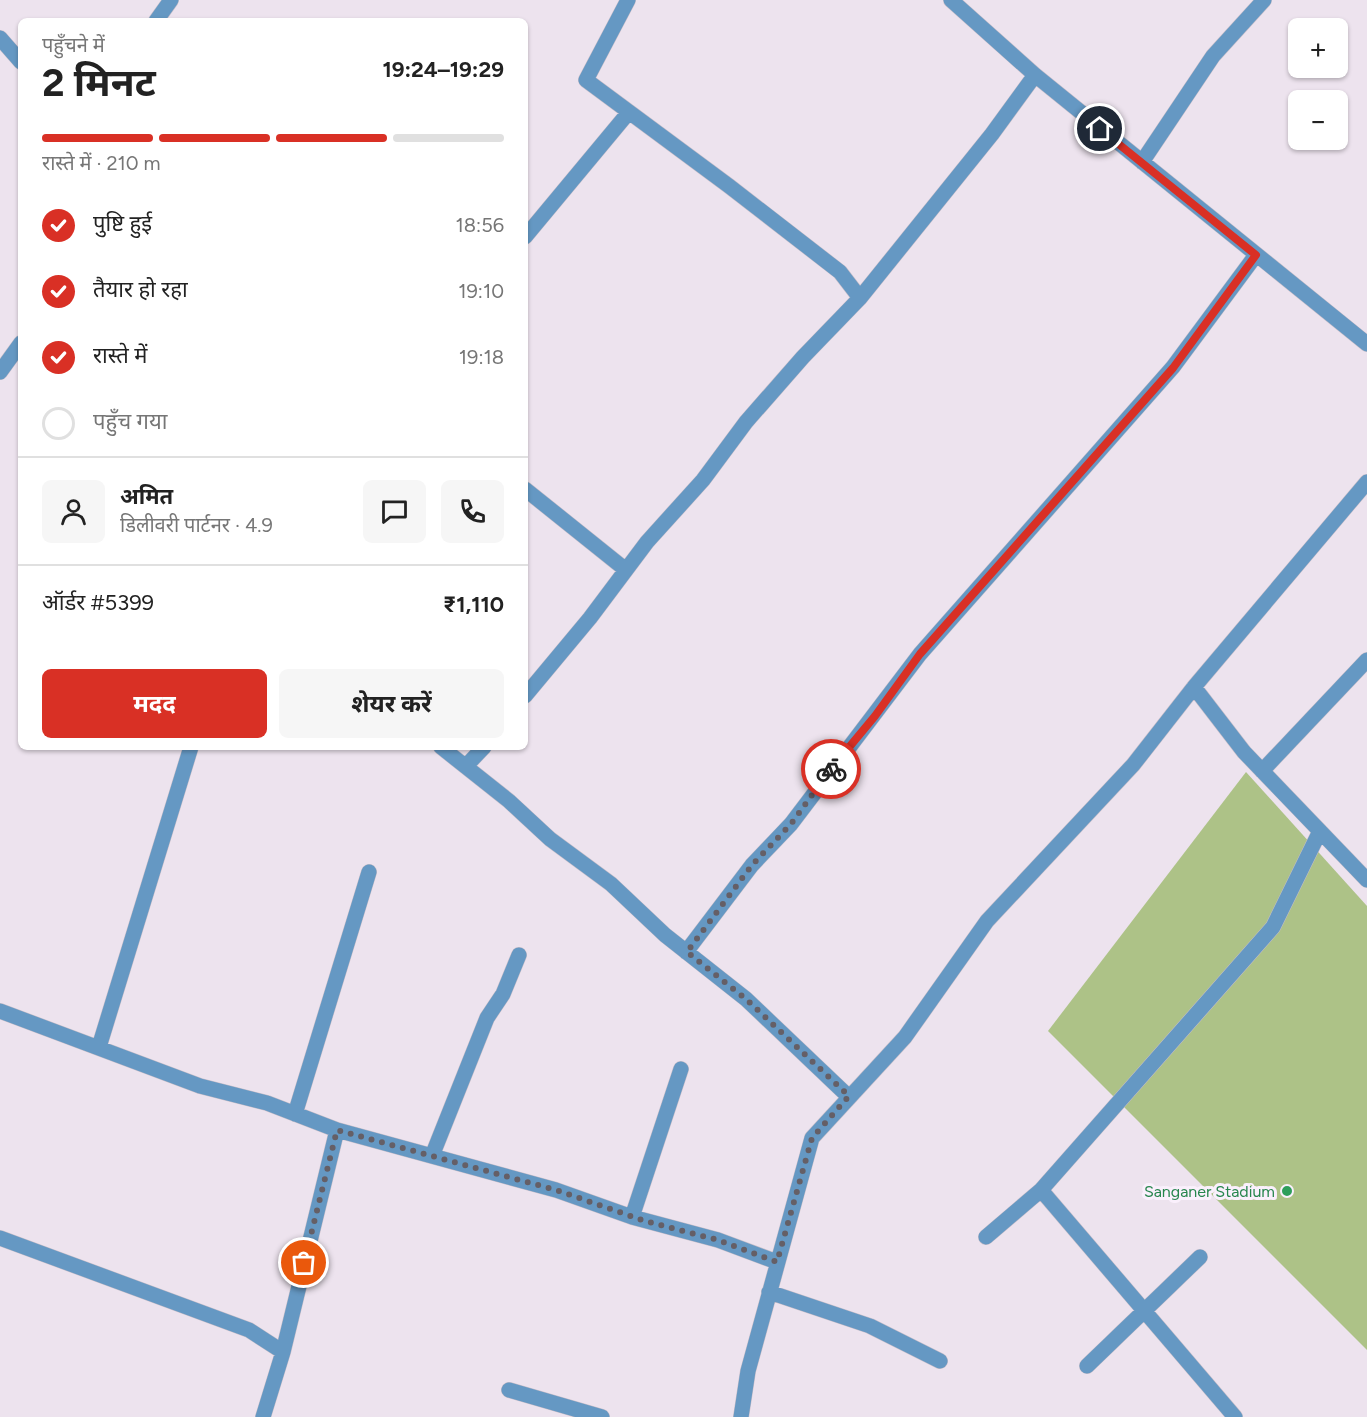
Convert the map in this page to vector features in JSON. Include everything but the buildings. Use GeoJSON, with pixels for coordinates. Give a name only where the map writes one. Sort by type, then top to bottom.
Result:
{"type":"FeatureCollection","features":[{"type":"Feature","properties":{"kind":"street"},"geometry":{"type":"LineString","coordinates":[[158,18],[171,0]]}},
{"type":"Feature","properties":{"kind":"street"},"geometry":{"type":"LineString","coordinates":[[627,0],[586,80],[840,272],[860,298]]}},
{"type":"Feature","properties":{"kind":"street"},"geometry":{"type":"LineString","coordinates":[[951,0],[1035,75],[1367,344]]}},
{"type":"Feature","properties":{"kind":"street"},"geometry":{"type":"LineString","coordinates":[[1142,162],[1213,56],[1264,0]]}},
{"type":"Feature","properties":{"kind":"street"},"geometry":{"type":"LineString","coordinates":[[0,38],[18,59]]}},
{"type":"Feature","properties":{"kind":"street"},"geometry":{"type":"LineString","coordinates":[[528,692],[647,542],[703,480],[753,414],[860,298],[992,134],[1035,75]]}},
{"type":"Feature","properties":{"kind":"street"},"geometry":{"type":"LineString","coordinates":[[528,233],[629,112]]}},
{"type":"Feature","properties":{"kind":"street"},"geometry":{"type":"LineString","coordinates":[[687,952],[752,865],[791,824],[920,654],[1173,368],[1256,255]]}},
{"type":"Feature","properties":{"kind":"street"},"geometry":{"type":"LineString","coordinates":[[0,372],[18,347]]}},
{"type":"Feature","properties":{"kind":"street"},"geometry":{"type":"LineString","coordinates":[[741,1417],[748,1371],[812,1138],[904,1037],[987,921],[1133,765],[1194,687],[1367,483]]}},
{"type":"Feature","properties":{"kind":"street"},"geometry":{"type":"LineString","coordinates":[[528,491],[626,570]]}},
{"type":"Feature","properties":{"kind":"street"},"geometry":{"type":"LineString","coordinates":[[1262,771],[1367,660]]}},
{"type":"Feature","properties":{"kind":"street"},"geometry":{"type":"LineString","coordinates":[[1194,687],[1262,771],[1367,880]]}},
{"type":"Feature","properties":{"kind":"street"},"geometry":{"type":"LineString","coordinates":[[99,1047],[190,750]]}},
{"type":"Feature","properties":{"kind":"street"},"geometry":{"type":"LineString","coordinates":[[445,750],[550,838],[611,884],[687,952],[746,999],[849,1096]]}},
{"type":"Feature","properties":{"kind":"street"},"geometry":{"type":"LineString","coordinates":[[466,766],[481,750]]}},
{"type":"Feature","properties":{"kind":"street"},"geometry":{"type":"LineString","coordinates":[[986,1237],[1041,1190],[1273,927],[1320,831]]}},
{"type":"Feature","properties":{"kind":"street"},"geometry":{"type":"LineString","coordinates":[[296,1114],[369,872]]}},
{"type":"Feature","properties":{"kind":"street"},"geometry":{"type":"LineString","coordinates":[[432,1156],[487,1018],[503,994],[519,955]]}},
{"type":"Feature","properties":{"kind":"street"},"geometry":{"type":"LineString","coordinates":[[0,1011],[200,1086],[267,1103],[337,1130],[556,1190],[632,1217],[718,1240],[777,1262]]}},
{"type":"Feature","properties":{"kind":"street"},"geometry":{"type":"LineString","coordinates":[[632,1217],[681,1069]]}},
{"type":"Feature","properties":{"kind":"street"},"geometry":{"type":"LineString","coordinates":[[263,1417],[283,1352],[337,1130]]}},
{"type":"Feature","properties":{"kind":"street"},"geometry":{"type":"LineString","coordinates":[[1041,1190],[1235,1417]]}},
{"type":"Feature","properties":{"kind":"street"},"geometry":{"type":"LineString","coordinates":[[0,1238],[249,1330],[283,1352]]}},
{"type":"Feature","properties":{"kind":"street"},"geometry":{"type":"LineString","coordinates":[[1087,1366],[1200,1257]]}},
{"type":"Feature","properties":{"kind":"street"},"geometry":{"type":"LineString","coordinates":[[769,1292],[870,1326],[940,1361]]}},
{"type":"Feature","properties":{"kind":"street"},"geometry":{"type":"LineString","coordinates":[[509,1390],[602,1417]]}},
{"type":"Feature","properties":{"kind":"green space","name":"Sanganer Stadium"},"geometry":{"type":"Polygon","coordinates":[[[1246,772],[1367,906],[1367,1350],[1048,1031],[1246,772]]]}},
{"type":"Feature","properties":{"kind":"way so far"},"geometry":{"type":"LineString","coordinates":[[304,1263],[337,1130],[556,1190],[645,1221],[718,1240],[777,1262],[812,1138],[849,1096],[746,999],[687,952],[752,865],[791,824],[831,769]]}},
{"type":"Feature","properties":{"kind":"place","name":"Sanganer Stadium"},"geometry":{"type":"Point","coordinates":[1287,1191]}},
{"type":"Feature","properties":{"kind":"route"},"geometry":{"type":"LineString","coordinates":[[831,769],[875,716],[920,654],[1173,368],[1256,255],[1100,129]]}}]}
